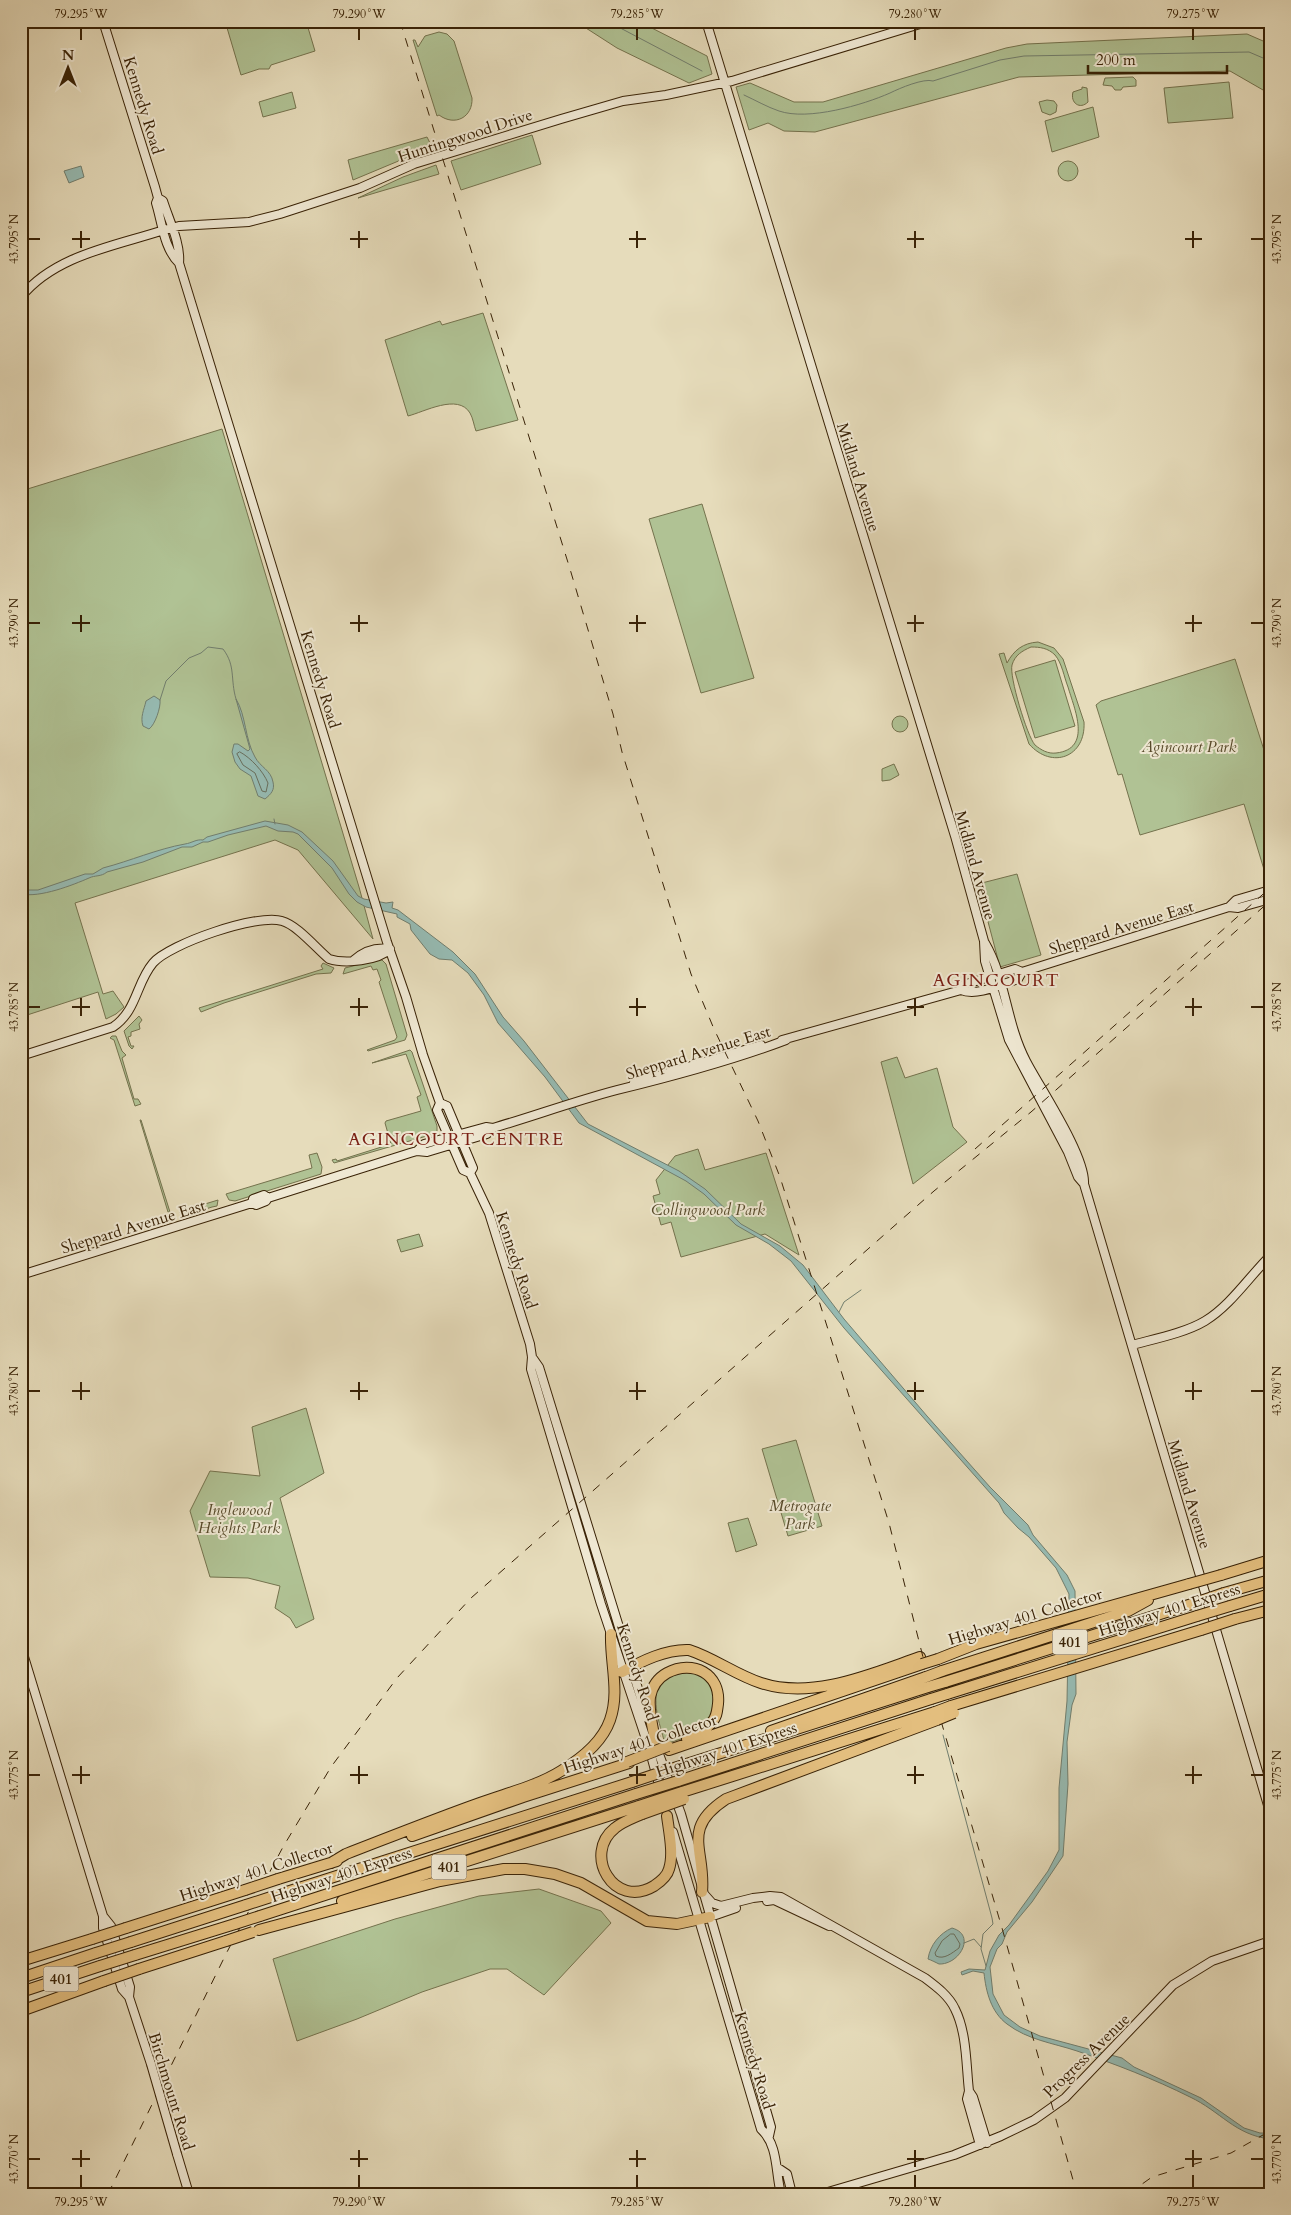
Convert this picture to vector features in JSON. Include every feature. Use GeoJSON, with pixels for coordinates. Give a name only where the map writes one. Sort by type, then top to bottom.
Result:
{"type":"FeatureCollection","features":[{"type":"Feature","properties":{"kind":"highway","name":"Highway 401 Collector"},"geometry":{"type":"LineString","coordinates":[[21,1961],[330,1863],[601,1772],[921,1661],[1270,1560]]}},
{"type":"Feature","properties":{"kind":"highway","name":"Highway 401 Express"},"geometry":{"type":"LineString","coordinates":[[21,1978],[632,1782],[927,1682],[945,1682],[1270,1580]]}},
{"type":"Feature","properties":{"kind":"highway"},"geometry":{"type":"LineString","coordinates":[[927,1682],[942,1671],[1128,1611],[1162,1592]]}},
{"type":"Feature","properties":{"kind":"highway","name":"Highway 401 Express"},"geometry":{"type":"LineString","coordinates":[[21,1992],[931,1699],[1270,1594]]}},
{"type":"Feature","properties":{"kind":"highway","name":"401"},"geometry":{"type":"LineString","coordinates":[[21,2011],[389,1885],[640,1810],[683,1796],[727,1778],[936,1716],[990,1694],[1270,1610]]}},
{"type":"Feature","properties":{"kind":"highway"},"geometry":{"type":"LineString","coordinates":[[330,1863],[346,1854],[542,1780],[576,1762],[602,1736],[613,1711],[614,1678],[610,1649],[611,1634]]}},
{"type":"Feature","properties":{"kind":"highway"},"geometry":{"type":"LineString","coordinates":[[627,1669],[662,1654],[689,1650],[760,1683],[786,1688],[808,1688],[843,1682],[921,1661]]}},
{"type":"Feature","properties":{"kind":"highway"},"geometry":{"type":"LineString","coordinates":[[656,1746],[650,1701],[656,1684],[659,1679],[672,1670],[689,1667],[698,1668],[708,1674],[717,1689],[717,1714],[712,1723],[702,1731],[668,1748]]}},
{"type":"Feature","properties":{"kind":"highway"},"geometry":{"type":"LineString","coordinates":[[702,1892],[703,1881],[698,1830],[707,1813],[715,1806],[726,1799],[936,1716]]}},
{"type":"Feature","properties":{"kind":"highway"},"geometry":{"type":"LineString","coordinates":[[640,1810],[614,1828],[605,1840],[601,1853],[603,1868],[609,1880],[622,1890],[633,1893],[648,1890],[659,1883],[669,1870],[668,1816]]}},
{"type":"Feature","properties":{"kind":"highway"},"geometry":{"type":"LineString","coordinates":[[256,1931],[440,1881],[504,1869],[525,1869],[554,1874],[581,1883],[647,1921],[677,1924],[705,1919]]}},
{"type":"Feature","properties":{"kind":"main road","name":"Kennedy Road"},"geometry":{"type":"LineString","coordinates":[[103,21],[158,198],[156,203],[168,229],[173,257],[179,263],[379,916],[406,997],[422,1055],[440,1103],[438,1110],[463,1170],[470,1173],[489,1214],[532,1357],[539,1367],[668,1816],[741,2025],[771,2127],[769,2136],[778,2168],[777,2178],[781,2194]]}},
{"type":"Feature","properties":{"kind":"main road","name":"Midland Avenue"},"geometry":{"type":"LineString","coordinates":[[706,21],[955,836],[984,941],[1000,975],[1019,1044],[1026,1061],[1070,1140],[1084,1176],[1084,1184],[1270,1812]]}},
{"type":"Feature","properties":{"kind":"main road","name":"Huntingwood Drive"},"geometry":{"type":"LineString","coordinates":[[21,297],[46,274],[68,261],[168,229],[250,222],[280,214],[360,188],[414,164],[569,117],[623,101],[674,94],[724,82],[930,21]]}},
{"type":"Feature","properties":{"kind":"main road","name":"Sheppard Avenue East"},"geometry":{"type":"LineString","coordinates":[[1229,907],[1236,900],[1270,890]]}},
{"type":"Feature","properties":{"kind":"main road","name":"Sheppard Avenue East"},"geometry":{"type":"LineString","coordinates":[[961,990],[963,985],[1015,969],[1022,972],[1229,907],[1238,908],[1270,899]]}},
{"type":"Feature","properties":{"kind":"main road"},"geometry":{"type":"LineString","coordinates":[[21,1056],[113,1027],[130,1010],[148,972],[157,959],[197,938],[222,930],[267,919],[278,920],[294,927],[329,959],[341,961],[354,960],[362,953],[382,948],[390,950]]}},
{"type":"Feature","properties":{"kind":"main road","name":"Midland Avenue"},"geometry":{"type":"LineString","coordinates":[[984,941],[984,960],[1009,1040],[1068,1152],[1078,1177],[1084,1184]]}},
{"type":"Feature","properties":{"kind":"main road","name":"Sheppard Avenue East"},"geometry":{"type":"LineString","coordinates":[[21,1275],[252,1203],[253,1199],[264,1195],[268,1198],[417,1151],[424,1144],[461,1138],[486,1127],[493,1128],[753,1047],[786,1040],[961,990],[973,992],[992,987],[1018,979],[1022,972]]}},
{"type":"Feature","properties":{"kind":"main road","name":"Kennedy Road"},"geometry":{"type":"LineString","coordinates":[[440,1103],[447,1106],[461,1138],[472,1168],[470,1173]]}},
{"type":"Feature","properties":{"kind":"main road"},"geometry":{"type":"LineString","coordinates":[[1132,1345],[1188,1328],[1207,1320],[1270,1256]]}},
{"type":"Feature","properties":{"kind":"main road","name":"Kennedy Road"},"geometry":{"type":"LineString","coordinates":[[532,1357],[531,1369],[611,1634],[627,1669],[681,1814],[702,1892],[705,1919],[730,2028],[761,2129],[769,2136]]}},
{"type":"Feature","properties":{"kind":"main road","name":"Birchmount Road"},"geometry":{"type":"LineString","coordinates":[[21,1647],[104,1916],[103,1928],[122,1989],[128,1996],[151,2064],[189,2194]]}},
{"type":"Feature","properties":{"kind":"main road"},"geometry":{"type":"LineString","coordinates":[[702,1892],[712,1903],[721,1906],[753,1898],[781,1897],[823,1919],[831,1927]]}},
{"type":"Feature","properties":{"kind":"main road"},"geometry":{"type":"LineString","coordinates":[[705,1919],[761,1901],[774,1900],[820,1924],[831,1927],[926,1978],[941,1990],[955,2008],[962,2030],[969,2091],[973,2097],[984,2144]]}},
{"type":"Feature","properties":{"kind":"main road","name":"Progress Avenue"},"geometry":{"type":"LineString","coordinates":[[820,2194],[954,2155],[984,2144],[1034,2120],[1065,2098],[1174,1985],[1212,1961],[1270,1941]]}},
{"type":"Feature","properties":{"kind":"main road"},"geometry":{"type":"LineString","coordinates":[[730,2028],[741,2025]]}},
{"type":"Feature","properties":{"kind":"main road","name":"Kennedy Road"},"geometry":{"type":"LineString","coordinates":[[778,2168],[787,2174],[792,2194]]}},
{"type":"Feature","properties":{"kind":"green space"},"geometry":{"type":"Polygon","coordinates":[[[225,21],[306,21],[315,51],[271,65],[269,69],[259,69],[241,75],[225,21]]]}},
{"type":"Feature","properties":{"kind":"green space"},"geometry":{"type":"Polygon","coordinates":[[[575,21],[638,21],[707,56],[712,74],[689,83],[617,48],[575,21]]]}},
{"type":"Feature","properties":{"kind":"green space"},"geometry":{"type":"Polygon","coordinates":[[[439,32],[447,34],[454,41],[472,98],[470,110],[466,115],[457,120],[437,116],[413,40],[415,40],[418,47],[425,36],[439,32]]]}},
{"type":"Feature","properties":{"kind":"green space"},"geometry":{"type":"Polygon","coordinates":[[[1247,34],[1270,44],[1270,94],[1230,71],[1019,77],[815,132],[784,131],[768,123],[749,130],[736,87],[750,83],[794,102],[823,102],[1006,48],[1027,44],[1247,34]]]}},
{"type":"Feature","properties":{"kind":"green space"},"geometry":{"type":"Polygon","coordinates":[[[1133,77],[1136,80],[1136,86],[1115,90],[1112,86],[1103,85],[1105,78],[1133,77]]]}},
{"type":"Feature","properties":{"kind":"green space"},"geometry":{"type":"Polygon","coordinates":[[[1229,82],[1233,118],[1168,123],[1164,88],[1229,82]]]}},
{"type":"Feature","properties":{"kind":"green space"},"geometry":{"type":"Polygon","coordinates":[[[1082,87],[1087,88],[1088,102],[1079,105],[1074,102],[1072,96],[1073,92],[1082,89],[1082,87]]]}},
{"type":"Feature","properties":{"kind":"green space"},"geometry":{"type":"Polygon","coordinates":[[[292,92],[296,108],[263,117],[259,102],[292,92]]]}},
{"type":"Feature","properties":{"kind":"green space"},"geometry":{"type":"Polygon","coordinates":[[[1054,101],[1057,105],[1056,112],[1050,115],[1042,112],[1039,102],[1054,101]]]}},
{"type":"Feature","properties":{"kind":"green space"},"geometry":{"type":"Polygon","coordinates":[[[1093,107],[1099,137],[1052,152],[1045,121],[1093,107]]]}},
{"type":"Feature","properties":{"kind":"green space"},"geometry":{"type":"Polygon","coordinates":[[[532,135],[541,164],[461,190],[451,161],[532,135]]]}},
{"type":"Feature","properties":{"kind":"green space"},"geometry":{"type":"Polygon","coordinates":[[[427,137],[432,147],[353,180],[348,160],[427,137]]]}},
{"type":"Feature","properties":{"kind":"green space"},"geometry":{"type":"Polygon","coordinates":[[[1068,161],[1075,164],[1078,171],[1075,178],[1068,181],[1061,178],[1058,171],[1061,164],[1068,161]]]}},
{"type":"Feature","properties":{"kind":"green space"},"geometry":{"type":"Polygon","coordinates":[[[436,165],[439,174],[358,198],[403,177],[436,165]]]}},
{"type":"Feature","properties":{"kind":"green space"},"geometry":{"type":"Polygon","coordinates":[[[483,313],[518,420],[476,431],[470,413],[465,407],[458,404],[431,408],[408,416],[385,340],[440,321],[442,325],[483,313]]]}},
{"type":"Feature","properties":{"kind":"green space"},"geometry":{"type":"Polygon","coordinates":[[[222,429],[373,939],[298,850],[275,840],[75,903],[103,994],[113,991],[124,1007],[106,1019],[98,992],[21,1017],[21,491],[222,429]]]}},
{"type":"Feature","properties":{"kind":"green space"},"geometry":{"type":"Polygon","coordinates":[[[702,504],[754,678],[701,693],[649,519],[702,504]]]}},
{"type":"Feature","properties":{"kind":"green space"},"geometry":{"type":"Polygon","coordinates":[[[1038,642],[1054,648],[1063,659],[1084,722],[1083,734],[1074,751],[1066,756],[1057,758],[1038,752],[1029,744],[999,654],[1004,653],[1007,663],[1019,648],[1038,642]],[[1031,647],[1019,654],[1012,665],[1013,681],[1023,719],[1035,745],[1042,750],[1056,753],[1067,750],[1074,744],[1078,736],[1078,726],[1077,716],[1063,670],[1055,655],[1047,649],[1031,647]]]}},
{"type":"Feature","properties":{"kind":"green space","name":"Agincourt Park"},"geometry":{"type":"Polygon","coordinates":[[[1235,659],[1270,769],[1270,873],[1266,876],[1244,804],[1140,835],[1122,774],[1118,775],[1096,705],[1101,701],[1235,659]]]}},
{"type":"Feature","properties":{"kind":"green space"},"geometry":{"type":"Polygon","coordinates":[[[1055,660],[1075,726],[1035,738],[1015,672],[1055,660]]]}},
{"type":"Feature","properties":{"kind":"green space"},"geometry":{"type":"Polygon","coordinates":[[[900,716],[906,718],[908,724],[906,730],[900,732],[894,730],[892,724],[894,718],[900,716]]]}},
{"type":"Feature","properties":{"kind":"green space"},"geometry":{"type":"Polygon","coordinates":[[[894,764],[899,775],[890,780],[882,781],[882,769],[894,764]]]}},
{"type":"Feature","properties":{"kind":"green space"},"geometry":{"type":"Polygon","coordinates":[[[1017,874],[1041,955],[1000,967],[978,884],[1017,874]]]}},
{"type":"Feature","properties":{"kind":"green space"},"geometry":{"type":"Polygon","coordinates":[[[382,960],[386,964],[407,1035],[405,1040],[368,1051],[395,1040],[397,1037],[379,982],[381,980],[377,969],[373,970],[371,966],[343,974],[345,968],[382,960]]]}},
{"type":"Feature","properties":{"kind":"green space"},"geometry":{"type":"Polygon","coordinates":[[[323,963],[334,968],[331,973],[316,974],[201,1012],[199,1008],[323,969],[321,966],[323,963]]]}},
{"type":"Feature","properties":{"kind":"green space"},"geometry":{"type":"Polygon","coordinates":[[[139,1016],[142,1020],[139,1024],[140,1029],[131,1032],[131,1036],[128,1037],[131,1046],[134,1046],[132,1049],[129,1046],[124,1031],[139,1016]]]}},
{"type":"Feature","properties":{"kind":"green space"},"geometry":{"type":"Polygon","coordinates":[[[116,1036],[122,1051],[126,1055],[122,1058],[134,1099],[138,1099],[141,1104],[135,1106],[114,1040],[110,1038],[116,1036]]]}},
{"type":"Feature","properties":{"kind":"green space"},"geometry":{"type":"Polygon","coordinates":[[[410,1050],[437,1126],[437,1133],[334,1163],[332,1160],[336,1159],[337,1161],[391,1144],[386,1121],[421,1111],[417,1097],[421,1095],[406,1054],[372,1063],[410,1050]]]}},
{"type":"Feature","properties":{"kind":"green space"},"geometry":{"type":"Polygon","coordinates":[[[897,1057],[905,1078],[937,1068],[953,1127],[967,1142],[913,1184],[881,1062],[897,1057]]]}},
{"type":"Feature","properties":{"kind":"green space"},"geometry":{"type":"Polygon","coordinates":[[[141,1120],[170,1212],[168,1212],[141,1120]]]}},
{"type":"Feature","properties":{"kind":"green space","name":"Collingwood Park"},"geometry":{"type":"Polygon","coordinates":[[[698,1149],[705,1170],[766,1153],[799,1255],[765,1234],[681,1257],[671,1222],[661,1225],[653,1196],[660,1194],[656,1180],[675,1156],[698,1149]]]}},
{"type":"Feature","properties":{"kind":"green space"},"geometry":{"type":"Polygon","coordinates":[[[317,1153],[322,1167],[321,1174],[235,1201],[229,1200],[226,1194],[312,1168],[309,1155],[317,1153]]]}},
{"type":"Feature","properties":{"kind":"green space"},"geometry":{"type":"Polygon","coordinates":[[[218,1200],[217,1206],[184,1216],[179,1212],[218,1200]]]}},
{"type":"Feature","properties":{"kind":"green space"},"geometry":{"type":"Polygon","coordinates":[[[419,1234],[423,1246],[401,1252],[397,1240],[419,1234]]]}},
{"type":"Feature","properties":{"kind":"green space","name":"Inglewood Heights Park"},"geometry":{"type":"Polygon","coordinates":[[[306,1408],[324,1473],[280,1498],[314,1619],[296,1628],[290,1618],[275,1608],[280,1586],[248,1578],[210,1577],[190,1511],[210,1471],[260,1476],[252,1427],[306,1408]]]}},
{"type":"Feature","properties":{"kind":"green space","name":"Metrogate Park"},"geometry":{"type":"Polygon","coordinates":[[[796,1440],[822,1526],[788,1536],[762,1449],[796,1440]]]}},
{"type":"Feature","properties":{"kind":"green space"},"geometry":{"type":"Polygon","coordinates":[[[748,1518],[757,1545],[736,1552],[728,1523],[748,1518]]]}},
{"type":"Feature","properties":{"kind":"green space"},"geometry":{"type":"Polygon","coordinates":[[[687,1671],[702,1675],[707,1680],[713,1693],[713,1708],[708,1721],[695,1732],[665,1744],[658,1720],[657,1688],[660,1680],[687,1671]]]}},
{"type":"Feature","properties":{"kind":"green space"},"geometry":{"type":"Polygon","coordinates":[[[539,1889],[601,1911],[611,1923],[544,1995],[507,1969],[490,1969],[422,1992],[297,2041],[273,1959],[395,1919],[479,1896],[539,1889]]]}},
{"type":"Feature","properties":{"kind":"water"},"geometry":{"type":"Polygon","coordinates":[[[81,166],[84,177],[69,183],[64,171],[81,166]]]}},
{"type":"Feature","properties":{"kind":"water"},"geometry":{"type":"Polygon","coordinates":[[[154,696],[160,700],[160,707],[149,729],[143,726],[142,717],[146,701],[154,696]]]}},
{"type":"Feature","properties":{"kind":"water"},"geometry":{"type":"Polygon","coordinates":[[[236,699],[242,712],[252,750],[257,760],[272,778],[273,790],[265,799],[258,796],[251,776],[240,769],[235,762],[232,752],[234,744],[238,744],[248,751],[250,749],[236,699]]]}},
{"type":"Feature","properties":{"kind":"water"},"geometry":{"type":"Polygon","coordinates":[[[265,821],[288,825],[302,832],[333,861],[358,896],[386,903],[393,902],[392,908],[398,910],[453,952],[475,974],[503,1017],[524,1041],[588,1124],[679,1171],[705,1189],[741,1224],[780,1246],[803,1265],[844,1319],[990,1487],[1028,1525],[1033,1535],[1067,1575],[1075,1591],[1076,1694],[1072,1705],[1067,1742],[1068,1784],[1063,1856],[1032,1902],[1007,1932],[1002,1944],[997,1949],[990,1967],[993,1994],[1004,2015],[1020,2027],[1040,2036],[1122,2058],[1134,2067],[1201,2098],[1244,2128],[1260,2133],[1270,2133],[1270,2139],[1258,2137],[1237,2128],[1201,2103],[1148,2078],[1077,2051],[1023,2034],[1001,2019],[993,2008],[986,1987],[984,1973],[973,1971],[962,1975],[961,1972],[969,1969],[985,1970],[990,1951],[999,1935],[1009,1925],[1048,1871],[1059,1850],[1059,1788],[1067,1701],[1069,1594],[1056,1568],[1029,1537],[1004,1513],[999,1503],[844,1328],[791,1261],[769,1244],[736,1225],[704,1194],[686,1181],[579,1123],[545,1077],[498,1023],[484,995],[468,973],[452,960],[439,959],[430,954],[411,930],[410,924],[397,917],[397,914],[366,907],[357,902],[349,894],[332,868],[298,834],[278,831],[266,826],[203,842],[192,847],[182,847],[143,862],[91,877],[56,890],[29,895],[21,894],[21,890],[38,890],[85,874],[93,874],[103,868],[154,852],[203,840],[207,837],[265,821]]]}},
{"type":"Feature","properties":{"kind":"water"},"geometry":{"type":"Polygon","coordinates":[[[952,1928],[963,1937],[964,1943],[958,1955],[953,1960],[939,1964],[928,1959],[936,1940],[952,1928]]]}},
{"type":"Feature","properties":{"kind":"waterway"},"geometry":{"type":"LineString","coordinates":[[607,21],[702,71]]}},
{"type":"Feature","properties":{"kind":"waterway"},"geometry":{"type":"LineString","coordinates":[[744,95],[779,111],[791,114],[805,114],[851,107],[918,82],[933,81],[1000,60],[1024,56],[1249,52],[1270,61]]}},
{"type":"Feature","properties":{"kind":"waterway"},"geometry":{"type":"LineString","coordinates":[[160,700],[166,681],[189,658],[201,653],[208,647],[223,649],[227,655],[230,661],[236,699]]}},
{"type":"Feature","properties":{"kind":"waterway"},"geometry":{"type":"LineString","coordinates":[[274,819],[275,824]]}},
{"type":"Feature","properties":{"kind":"waterway"},"geometry":{"type":"LineString","coordinates":[[839,1312],[844,1302],[861,1290]]}},
{"type":"Feature","properties":{"kind":"waterway"},"geometry":{"type":"LineString","coordinates":[[943,1735],[992,1918],[993,1924],[983,1934],[981,1949],[986,1966]]}},
{"type":"Feature","properties":{"kind":"waterway"},"geometry":{"type":"LineString","coordinates":[[964,1943],[974,1939],[981,1947]]}},
{"type":"Feature","properties":{"kind":"railway"},"geometry":{"type":"LineString","coordinates":[[400,21],[570,569],[613,714],[622,752],[691,974],[714,1029],[758,1121],[780,1177],[889,1523],[924,1661]]}},
{"type":"Feature","properties":{"kind":"railway"},"geometry":{"type":"LineString","coordinates":[[975,1149],[1270,888]]}},
{"type":"Feature","properties":{"kind":"railway"},"geometry":{"type":"LineString","coordinates":[[108,2194],[227,1952],[283,1847],[331,1767],[397,1678],[471,1598],[934,1191],[1031,1112],[1270,901]]}},
{"type":"Feature","properties":{"kind":"railway"},"geometry":{"type":"LineString","coordinates":[[941,1721],[1077,2194]]}},
{"type":"Feature","properties":{"kind":"railway"},"geometry":{"type":"LineString","coordinates":[[1128,2194],[1152,2177],[1231,2153],[1270,2131]]}},
{"type":"Feature","properties":{"kind":"district","name":"AGINCOURT"},"geometry":{"type":"Point","coordinates":[996,980]}},
{"type":"Feature","properties":{"kind":"district","name":"AGINCOURT CENTRE"},"geometry":{"type":"Point","coordinates":[456,1139]}}]}
